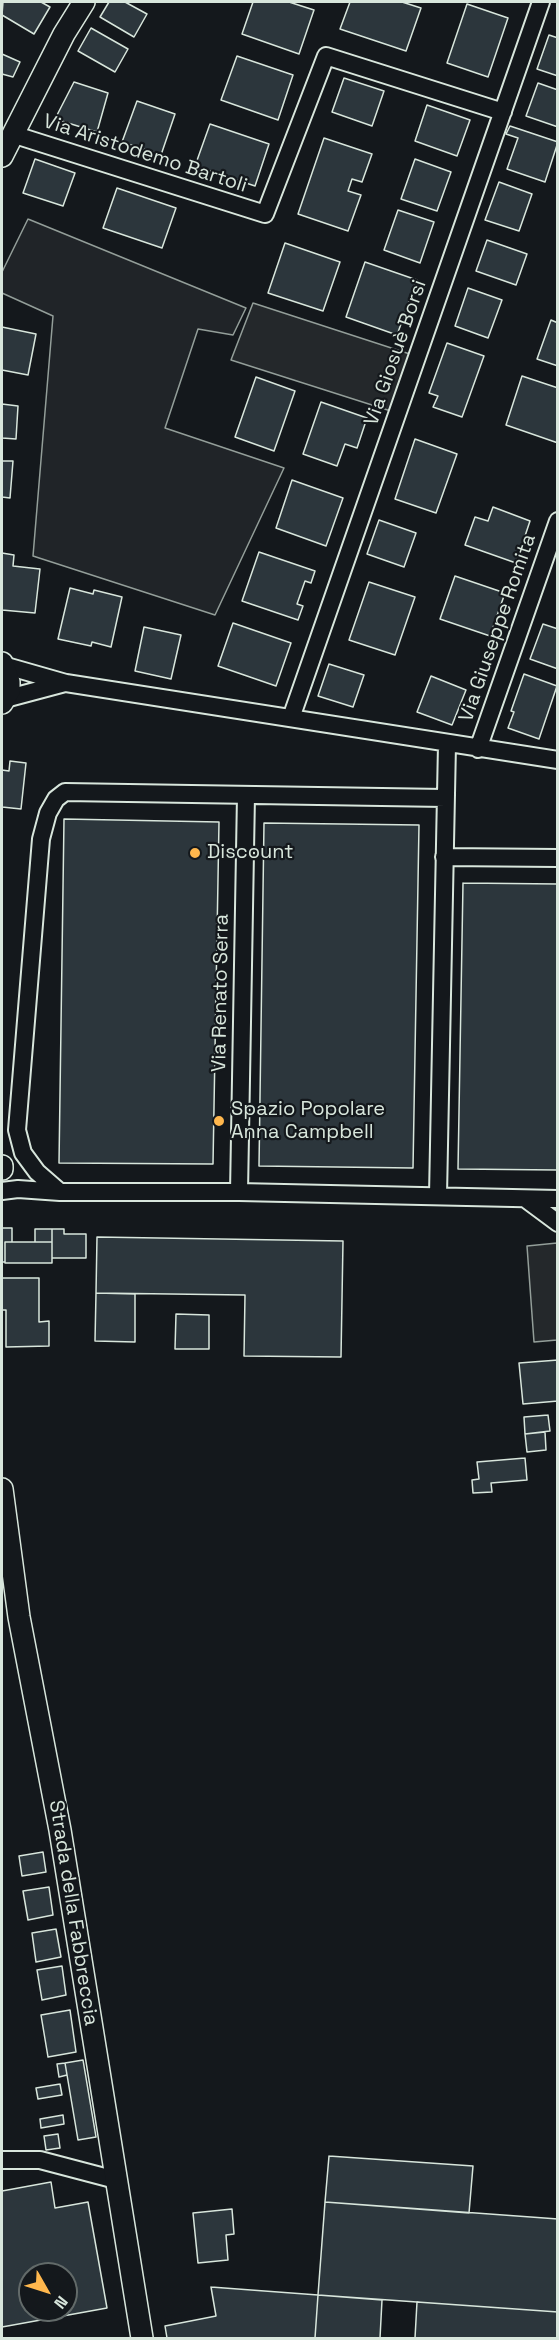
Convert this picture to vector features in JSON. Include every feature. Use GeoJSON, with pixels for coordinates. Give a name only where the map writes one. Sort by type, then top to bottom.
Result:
{"type":"FeatureCollection","features":[{"type":"Feature","properties":{"kind":"street"},"geometry":{"type":"LineString","coordinates":[[2,156],[64,34],[84,2]]}},
{"type":"Feature","properties":{"kind":"street","name":"Via Giosuè Borsi"},"geometry":{"type":"LineString","coordinates":[[291,718],[541,2]]}},
{"type":"Feature","properties":{"kind":"street","name":"Via Aristodemo Bartoli"},"geometry":{"type":"LineString","coordinates":[[12,134],[265,214],[326,56],[502,112]]}},
{"type":"Feature","properties":{"kind":"street","name":"Via Giuseppe Romita"},"geometry":{"type":"LineString","coordinates":[[478,749],[558,521]]}},
{"type":"Feature","properties":{"kind":"street"},"geometry":{"type":"LineString","coordinates":[[2,664],[66,683],[558,760]]}},
{"type":"Feature","properties":{"kind":"street"},"geometry":{"type":"LineString","coordinates":[[2,664],[9,682],[3,701]]}},
{"type":"Feature","properties":{"kind":"street"},"geometry":{"type":"LineString","coordinates":[[3,701],[66,683]]}},
{"type":"Feature","properties":{"kind":"street"},"geometry":{"type":"LineString","coordinates":[[438,1195],[447,744]]}},
{"type":"Feature","properties":{"kind":"street"},"geometry":{"type":"LineString","coordinates":[[60,1192],[37,1172],[23,1153],[17,1130],[41,839],[48,813],[56,798],[65,792],[446,798]]}},
{"type":"Feature","properties":{"kind":"street","name":"Via Renato Serra"},"geometry":{"type":"LineString","coordinates":[[238,1192],[246,795]]}},
{"type":"Feature","properties":{"kind":"street"},"geometry":{"type":"LineString","coordinates":[[444,857],[558,858]]}},
{"type":"Feature","properties":{"kind":"street"},"geometry":{"type":"LineString","coordinates":[[2,1191],[18,1189],[60,1192],[238,1192],[558,1199]]}},
{"type":"Feature","properties":{"kind":"street"},"geometry":{"type":"LineString","coordinates":[[527,1200],[558,1223]]}},
{"type":"Feature","properties":{"kind":"street","name":"Strada della Fabbreccia"},"geometry":{"type":"LineString","coordinates":[[2,1488],[19,1617],[60,1830],[142,2338]]}},
{"type":"Feature","properties":{"kind":"street"},"geometry":{"type":"LineString","coordinates":[[2,2160],[40,2160],[116,2180]]}},
{"type":"Feature","properties":{"kind":"shaded area"},"geometry":{"type":"Polygon","coordinates":[[[28,219],[246,308],[233,335],[198,329],[165,428],[284,468],[215,615],[33,556],[53,316],[2,293],[2,272],[28,219]]]}},
{"type":"Feature","properties":{"kind":"shaded area"},"geometry":{"type":"Polygon","coordinates":[[[253,303],[416,356],[397,413],[231,360],[253,303]]]}},
{"type":"Feature","properties":{"kind":"shaded area"},"geometry":{"type":"Polygon","coordinates":[[[557,1243],[557,1340],[534,1342],[527,1246],[557,1243]]]}},
{"type":"Feature","properties":{"kind":"building"},"geometry":{"type":"Polygon","coordinates":[[[3,2],[41,2],[50,7],[34,34],[2,15],[3,2]]]}},
{"type":"Feature","properties":{"kind":"building"},"geometry":{"type":"Polygon","coordinates":[[[109,2],[125,2],[147,14],[134,37],[100,17],[109,2]]]}},
{"type":"Feature","properties":{"kind":"building"},"geometry":{"type":"Polygon","coordinates":[[[253,2],[289,2],[314,10],[299,54],[242,34],[253,2]]]}},
{"type":"Feature","properties":{"kind":"building"},"geometry":{"type":"Polygon","coordinates":[[[350,2],[402,2],[421,8],[406,51],[340,29],[350,2]]]}},
{"type":"Feature","properties":{"kind":"building"},"geometry":{"type":"Polygon","coordinates":[[[467,4],[508,18],[488,77],[447,63],[467,4]]]}},
{"type":"Feature","properties":{"kind":"building"},"geometry":{"type":"Polygon","coordinates":[[[91,28],[128,49],[115,72],[78,51],[91,28]]]}},
{"type":"Feature","properties":{"kind":"building"},"geometry":{"type":"Polygon","coordinates":[[[549,35],[558,38],[558,76],[537,69],[549,35]]]}},
{"type":"Feature","properties":{"kind":"building"},"geometry":{"type":"Polygon","coordinates":[[[2,54],[20,62],[13,77],[2,74],[2,54]]]}},
{"type":"Feature","properties":{"kind":"building"},"geometry":{"type":"Polygon","coordinates":[[[237,56],[293,75],[278,120],[221,100],[237,56]]]}},
{"type":"Feature","properties":{"kind":"building"},"geometry":{"type":"Polygon","coordinates":[[[344,78],[384,91],[372,126],[332,112],[344,78]]]}},
{"type":"Feature","properties":{"kind":"building"},"geometry":{"type":"Polygon","coordinates":[[[74,82],[108,93],[97,132],[55,119],[74,82]]]}},
{"type":"Feature","properties":{"kind":"building"},"geometry":{"type":"Polygon","coordinates":[[[538,83],[558,90],[558,127],[526,116],[538,83]]]}},
{"type":"Feature","properties":{"kind":"building"},"geometry":{"type":"Polygon","coordinates":[[[137,101],[175,114],[161,155],[122,142],[137,101]]]}},
{"type":"Feature","properties":{"kind":"building"},"geometry":{"type":"Polygon","coordinates":[[[427,105],[470,120],[457,156],[415,141],[427,105]]]}},
{"type":"Feature","properties":{"kind":"building"},"geometry":{"type":"Polygon","coordinates":[[[210,124],[269,144],[255,186],[195,166],[210,124]]]}},
{"type":"Feature","properties":{"kind":"building"},"geometry":{"type":"Polygon","coordinates":[[[510,126],[558,142],[545,182],[507,169],[518,138],[506,134],[510,126]]]}},
{"type":"Feature","properties":{"kind":"building"},"geometry":{"type":"Polygon","coordinates":[[[324,138],[372,154],[362,182],[352,179],[348,191],[361,195],[348,231],[298,214],[324,138]]]}},
{"type":"Feature","properties":{"kind":"building"},"geometry":{"type":"Polygon","coordinates":[[[35,159],[75,173],[63,206],[23,193],[35,159]]]}},
{"type":"Feature","properties":{"kind":"building"},"geometry":{"type":"Polygon","coordinates":[[[415,159],[451,172],[437,211],[401,199],[415,159]]]}},
{"type":"Feature","properties":{"kind":"building"},"geometry":{"type":"Polygon","coordinates":[[[499,182],[532,194],[519,231],[485,220],[499,182]]]}},
{"type":"Feature","properties":{"kind":"building"},"geometry":{"type":"Polygon","coordinates":[[[117,188],[176,208],[162,248],[103,228],[117,188]]]}},
{"type":"Feature","properties":{"kind":"building"},"geometry":{"type":"Polygon","coordinates":[[[398,210],[434,222],[420,263],[384,250],[398,210]]]}},
{"type":"Feature","properties":{"kind":"building"},"geometry":{"type":"Polygon","coordinates":[[[487,240],[527,254],[516,285],[476,271],[487,240]]]}},
{"type":"Feature","properties":{"kind":"building"},"geometry":{"type":"Polygon","coordinates":[[[285,243],[340,262],[323,311],[268,293],[285,243]]]}},
{"type":"Feature","properties":{"kind":"building"},"geometry":{"type":"Polygon","coordinates":[[[365,262],[417,280],[397,335],[346,317],[365,262]]]}},
{"type":"Feature","properties":{"kind":"building"},"geometry":{"type":"Polygon","coordinates":[[[468,288],[502,300],[488,338],[455,326],[468,288]]]}},
{"type":"Feature","properties":{"kind":"building"},"geometry":{"type":"Polygon","coordinates":[[[551,320],[558,323],[558,366],[537,359],[551,320]]]}},
{"type":"Feature","properties":{"kind":"building"},"geometry":{"type":"Polygon","coordinates":[[[2,327],[36,334],[28,375],[2,370],[2,327]]]}},
{"type":"Feature","properties":{"kind":"building"},"geometry":{"type":"Polygon","coordinates":[[[447,343],[484,356],[462,417],[433,407],[438,396],[429,393],[447,343]]]}},
{"type":"Feature","properties":{"kind":"building"},"geometry":{"type":"Polygon","coordinates":[[[522,376],[558,388],[558,443],[506,425],[522,376]]]}},
{"type":"Feature","properties":{"kind":"building"},"geometry":{"type":"Polygon","coordinates":[[[256,377],[295,391],[274,451],[235,437],[256,377]]]}},
{"type":"Feature","properties":{"kind":"building"},"geometry":{"type":"Polygon","coordinates":[[[321,402],[367,418],[357,448],[345,444],[337,466],[303,454],[321,402]]]}},
{"type":"Feature","properties":{"kind":"building"},"geometry":{"type":"Polygon","coordinates":[[[2,404],[18,406],[16,439],[2,438],[2,404]]]}},
{"type":"Feature","properties":{"kind":"building"},"geometry":{"type":"Polygon","coordinates":[[[415,439],[457,454],[436,513],[395,499],[415,439]]]}},
{"type":"Feature","properties":{"kind":"building"},"geometry":{"type":"Polygon","coordinates":[[[2,461],[13,461],[10,498],[2,497],[2,461]]]}},
{"type":"Feature","properties":{"kind":"building"},"geometry":{"type":"Polygon","coordinates":[[[292,480],[343,498],[326,546],[276,528],[292,480]]]}},
{"type":"Feature","properties":{"kind":"building"},"geometry":{"type":"Polygon","coordinates":[[[493,507],[530,521],[516,563],[465,545],[475,517],[488,521],[493,507]]]}},
{"type":"Feature","properties":{"kind":"building"},"geometry":{"type":"Polygon","coordinates":[[[379,520],[416,533],[404,567],[367,554],[379,520]]]}},
{"type":"Feature","properties":{"kind":"building"},"geometry":{"type":"Polygon","coordinates":[[[259,552],[315,571],[311,583],[305,581],[297,604],[303,606],[298,620],[242,601],[259,552]]]}},
{"type":"Feature","properties":{"kind":"building"},"geometry":{"type":"Polygon","coordinates":[[[2,553],[14,555],[13,566],[40,569],[35,613],[2,610],[2,553]]]}},
{"type":"Feature","properties":{"kind":"building"},"geometry":{"type":"Polygon","coordinates":[[[455,576],[505,593],[490,636],[440,619],[455,576]]]}},
{"type":"Feature","properties":{"kind":"building"},"geometry":{"type":"Polygon","coordinates":[[[369,582],[415,597],[395,655],[349,640],[369,582]]]}},
{"type":"Feature","properties":{"kind":"building"},"geometry":{"type":"Polygon","coordinates":[[[70,588],[93,594],[94,590],[122,597],[111,647],[92,642],[91,646],[58,639],[70,588]]]}},
{"type":"Feature","properties":{"kind":"building"},"geometry":{"type":"Polygon","coordinates":[[[233,623],[291,643],[276,686],[218,666],[233,623]]]}},
{"type":"Feature","properties":{"kind":"building"},"geometry":{"type":"Polygon","coordinates":[[[543,624],[558,629],[558,669],[530,659],[543,624]]]}},
{"type":"Feature","properties":{"kind":"building"},"geometry":{"type":"Polygon","coordinates":[[[144,627],[181,635],[171,679],[135,671],[144,627]]]}},
{"type":"Feature","properties":{"kind":"building"},"geometry":{"type":"Polygon","coordinates":[[[329,664],[364,675],[353,707],[318,696],[329,664]]]}},
{"type":"Feature","properties":{"kind":"building"},"geometry":{"type":"Polygon","coordinates":[[[524,674],[557,686],[539,739],[508,728],[514,712],[511,711],[524,674]]]}},
{"type":"Feature","properties":{"kind":"building"},"geometry":{"type":"Polygon","coordinates":[[[431,676],[466,690],[452,725],[417,712],[431,676]]]}},
{"type":"Feature","properties":{"kind":"building"},"geometry":{"type":"Polygon","coordinates":[[[10,761],[26,763],[21,809],[2,807],[2,770],[9,771],[10,761]]]}},
{"type":"Feature","properties":{"kind":"building"},"geometry":{"type":"Polygon","coordinates":[[[64,819],[219,822],[213,1164],[59,1163],[64,819]]]}},
{"type":"Feature","properties":{"kind":"building"},"geometry":{"type":"Polygon","coordinates":[[[264,823],[419,825],[413,1168],[259,1166],[264,823]]]}},
{"type":"Feature","properties":{"kind":"building"},"geometry":{"type":"Polygon","coordinates":[[[463,883],[558,884],[558,1170],[458,1169],[463,883]]]}},
{"type":"Feature","properties":{"kind":"building"},"geometry":{"type":"Polygon","coordinates":[[[2,1228],[12,1228],[12,1242],[5,1242],[5,1262],[2,1262],[2,1228]]]}},
{"type":"Feature","properties":{"kind":"building"},"geometry":{"type":"Polygon","coordinates":[[[35,1229],[52,1229],[52,1242],[35,1242],[35,1229]]]}},
{"type":"Feature","properties":{"kind":"building"},"geometry":{"type":"Polygon","coordinates":[[[52,1229],[64,1229],[64,1234],[86,1234],[86,1258],[52,1258],[52,1229]]]}},
{"type":"Feature","properties":{"kind":"building"},"geometry":{"type":"Polygon","coordinates":[[[97,1237],[343,1241],[341,1357],[244,1356],[245,1295],[96,1293],[97,1237]]]}},
{"type":"Feature","properties":{"kind":"building"},"geometry":{"type":"Polygon","coordinates":[[[5,1242],[52,1242],[52,1263],[5,1263],[5,1242]]]}},
{"type":"Feature","properties":{"kind":"building"},"geometry":{"type":"Polygon","coordinates":[[[2,1278],[39,1278],[39,1322],[49,1321],[49,1346],[6,1347],[6,1310],[2,1310],[2,1278]]]}},
{"type":"Feature","properties":{"kind":"building"},"geometry":{"type":"Polygon","coordinates":[[[96,1293],[135,1294],[135,1342],[95,1341],[96,1293]]]}},
{"type":"Feature","properties":{"kind":"building"},"geometry":{"type":"Polygon","coordinates":[[[176,1314],[209,1315],[209,1349],[175,1349],[176,1314]]]}},
{"type":"Feature","properties":{"kind":"building"},"geometry":{"type":"Polygon","coordinates":[[[558,1360],[558,1401],[523,1404],[519,1363],[558,1360]]]}},
{"type":"Feature","properties":{"kind":"building"},"geometry":{"type":"Polygon","coordinates":[[[548,1415],[550,1431],[525,1434],[524,1417],[548,1415]]]}},
{"type":"Feature","properties":{"kind":"building"},"geometry":{"type":"Polygon","coordinates":[[[545,1432],[546,1450],[527,1452],[525,1434],[545,1432]]]}},
{"type":"Feature","properties":{"kind":"building"},"geometry":{"type":"Polygon","coordinates":[[[525,1458],[527,1480],[491,1483],[492,1492],[473,1493],[472,1480],[479,1479],[477,1462],[525,1458]]]}},
{"type":"Feature","properties":{"kind":"building"},"geometry":{"type":"Polygon","coordinates":[[[43,1852],[46,1872],[22,1876],[19,1856],[43,1852]]]}},
{"type":"Feature","properties":{"kind":"building"},"geometry":{"type":"Polygon","coordinates":[[[49,1887],[53,1915],[28,1920],[23,1891],[49,1887]]]}},
{"type":"Feature","properties":{"kind":"building"},"geometry":{"type":"Polygon","coordinates":[[[56,1929],[61,1957],[36,1962],[32,1933],[56,1929]]]}},
{"type":"Feature","properties":{"kind":"building"},"geometry":{"type":"Polygon","coordinates":[[[62,1966],[66,1995],[42,2000],[37,1970],[62,1966]]]}},
{"type":"Feature","properties":{"kind":"building"},"geometry":{"type":"Polygon","coordinates":[[[70,2010],[76,2052],[48,2057],[41,2015],[70,2010]]]}},
{"type":"Feature","properties":{"kind":"building"},"geometry":{"type":"Polygon","coordinates":[[[83,2060],[96,2137],[78,2140],[65,2063],[83,2060]]]}},
{"type":"Feature","properties":{"kind":"building"},"geometry":{"type":"Polygon","coordinates":[[[65,2063],[67,2075],[59,2077],[57,2064],[65,2063]]]}},
{"type":"Feature","properties":{"kind":"building"},"geometry":{"type":"Polygon","coordinates":[[[60,2084],[62,2095],[38,2099],[36,2088],[60,2084]]]}},
{"type":"Feature","properties":{"kind":"building"},"geometry":{"type":"Polygon","coordinates":[[[63,2115],[64,2124],[41,2128],[40,2119],[63,2115]]]}},
{"type":"Feature","properties":{"kind":"building"},"geometry":{"type":"Polygon","coordinates":[[[58,2134],[60,2148],[46,2150],[44,2136],[58,2134]]]}},
{"type":"Feature","properties":{"kind":"building"},"geometry":{"type":"Polygon","coordinates":[[[329,2156],[473,2166],[469,2213],[325,2202],[329,2156]]]}},
{"type":"Feature","properties":{"kind":"building"},"geometry":{"type":"Polygon","coordinates":[[[51,2182],[55,2208],[88,2202],[107,2308],[78,2313],[78,2262],[18,2262],[18,2322],[30,2322],[2,2327],[2,2191],[51,2182]]]}},
{"type":"Feature","properties":{"kind":"building"},"geometry":{"type":"Polygon","coordinates":[[[325,2202],[558,2219],[558,2312],[318,2295],[325,2202]]]}},
{"type":"Feature","properties":{"kind":"building"},"geometry":{"type":"Polygon","coordinates":[[[232,2209],[234,2234],[226,2235],[228,2260],[198,2263],[193,2213],[232,2209]]]}},
{"type":"Feature","properties":{"kind":"building"},"geometry":{"type":"Polygon","coordinates":[[[211,2287],[318,2295],[315,2338],[167,2338],[165,2326],[216,2316],[211,2287]]]}},
{"type":"Feature","properties":{"kind":"building"},"geometry":{"type":"Polygon","coordinates":[[[318,2295],[382,2300],[380,2338],[315,2338],[318,2295]]]}},
{"type":"Feature","properties":{"kind":"building"},"geometry":{"type":"Polygon","coordinates":[[[417,2302],[558,2312],[558,2338],[415,2338],[417,2302]]]}},
{"type":"Feature","properties":{"kind":"place","name":"Discount"},"geometry":{"type":"Point","coordinates":[195,853]}},
{"type":"Feature","properties":{"kind":"place","name":"Spazio Popolare Anna Campbell"},"geometry":{"type":"Point","coordinates":[219,1121]}}]}
